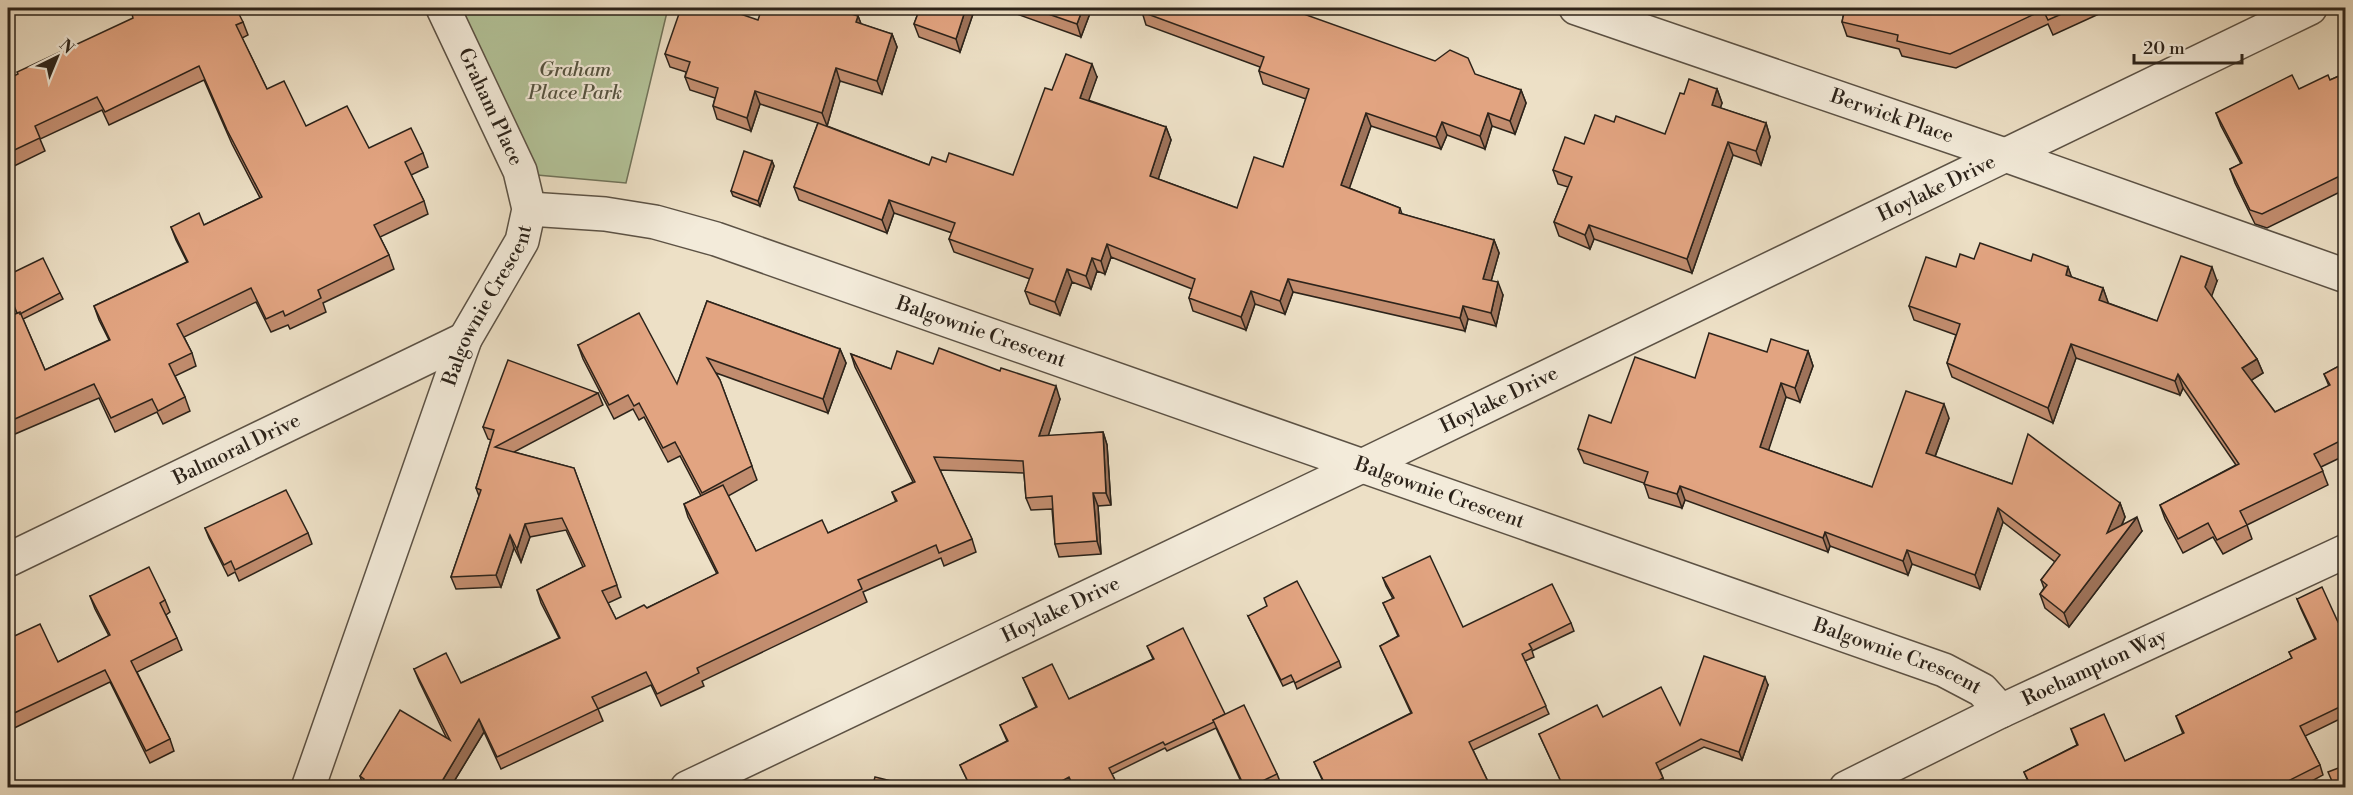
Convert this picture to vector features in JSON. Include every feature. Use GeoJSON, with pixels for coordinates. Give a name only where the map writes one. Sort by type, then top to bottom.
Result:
{"type":"FeatureCollection","features":[{"type":"Feature","properties":{"kind":"street","name":"Graham Place"},"geometry":{"type":"LineString","coordinates":[[443,8],[520,171],[529,209]]}},
{"type":"Feature","properties":{"kind":"street","name":"Berwick Place"},"geometry":{"type":"LineString","coordinates":[[1576,8],[2005,155],[2346,276]]}},
{"type":"Feature","properties":{"kind":"street","name":"Hoylake Drive"},"geometry":{"type":"LineString","coordinates":[[687,788],[1364,465],[2310,8]]}},
{"type":"Feature","properties":{"kind":"street","name":"Balgownie Crescent"},"geometry":{"type":"LineString","coordinates":[[308,788],[465,339],[522,241],[529,209],[605,214],[655,222],[716,239],[1944,670],[1982,690],[2001,711]]}},
{"type":"Feature","properties":{"kind":"street","name":"Balmoral Drive"},"geometry":{"type":"LineString","coordinates":[[8,560],[465,339]]}},
{"type":"Feature","properties":{"kind":"street","name":"Roehampton Way"},"geometry":{"type":"LineString","coordinates":[[1846,788],[2001,711],[2346,551]]}},
{"type":"Feature","properties":{"kind":"green space","name":"Graham Place Park"},"geometry":{"type":"Polygon","coordinates":[[[460,8],[668,8],[626,183],[537,175],[460,8]]]}},
{"type":"Feature","properties":{"kind":"building"},"geometry":{"type":"Polygon","coordinates":[[[146,8],[236,8],[243,22],[236,25],[267,89],[284,81],[306,126],[347,106],[369,148],[411,128],[423,153],[405,162],[424,201],[374,225],[389,255],[318,290],[321,298],[285,316],[283,311],[266,319],[251,288],[177,324],[192,353],[169,364],[185,397],[158,411],[152,399],[111,418],[94,384],[8,422],[8,317],[20,312],[45,370],[110,340],[94,306],[188,262],[171,227],[199,213],[204,225],[262,197],[227,130],[199,66],[105,112],[97,97],[35,126],[40,138],[8,153],[8,79],[18,74],[17,72],[133,18],[132,14],[146,8]]]}},
{"type":"Feature","properties":{"kind":"building"},"geometry":{"type":"Polygon","coordinates":[[[681,8],[723,8],[758,20],[762,8],[849,8],[848,13],[858,16],[856,22],[892,34],[877,81],[836,68],[822,113],[755,91],[747,118],[713,106],[718,88],[685,77],[690,62],[665,54],[681,8]]]}},
{"type":"Feature","properties":{"kind":"building"},"geometry":{"type":"Polygon","coordinates":[[[920,8],[966,8],[956,39],[914,24],[920,8]]]}},
{"type":"Feature","properties":{"kind":"building"},"geometry":{"type":"Polygon","coordinates":[[[1031,8],[1083,8],[1077,24],[1031,8]]]}},
{"type":"Feature","properties":{"kind":"building"},"geometry":{"type":"Polygon","coordinates":[[[1143,8],[1287,8],[1435,61],[1450,50],[1468,58],[1475,74],[1521,90],[1510,121],[1488,113],[1480,136],[1442,122],[1436,137],[1366,113],[1341,185],[1400,208],[1399,213],[1494,240],[1483,279],[1498,282],[1491,313],[1463,306],[1460,318],[1288,279],[1280,301],[1251,291],[1241,317],[1189,298],[1195,279],[1107,244],[1101,261],[1092,258],[1086,276],[1067,269],[1055,302],[1025,291],[1033,269],[949,239],[955,223],[889,200],[882,220],[794,187],[818,123],[929,165],[932,157],[946,162],[949,153],[1013,175],[1045,88],[1052,90],[1066,54],[1092,64],[1080,98],[1166,127],[1150,176],[1237,208],[1254,157],[1283,167],[1309,89],[1259,71],[1264,57],[1142,12],[1143,8]]]}},
{"type":"Feature","properties":{"kind":"building"},"geometry":{"type":"Polygon","coordinates":[[[1845,8],[2075,8],[2048,20],[2043,10],[1950,54],[1897,41],[1898,35],[1842,22],[1845,8]]]}},
{"type":"Feature","properties":{"kind":"building"},"geometry":{"type":"Polygon","coordinates":[[[2346,73],[2346,173],[2262,214],[2250,210],[2230,169],[2242,163],[2216,113],[2292,75],[2299,89],[2328,75],[2330,80],[2346,73]]]}},
{"type":"Feature","properties":{"kind":"building"},"geometry":{"type":"Polygon","coordinates":[[[1689,79],[1717,89],[1712,105],[1766,123],[1756,151],[1728,142],[1687,259],[1589,225],[1585,235],[1554,222],[1572,177],[1553,170],[1565,137],[1584,144],[1595,115],[1614,122],[1616,116],[1665,134],[1680,93],[1684,94],[1689,79]]]}},
{"type":"Feature","properties":{"kind":"building"},"geometry":{"type":"Polygon","coordinates":[[[744,151],[772,161],[758,201],[731,191],[744,151]]]}},
{"type":"Feature","properties":{"kind":"building"},"geometry":{"type":"Polygon","coordinates":[[[2346,199],[2346,221],[2339,219],[2346,199]]]}},
{"type":"Feature","properties":{"kind":"building"},"geometry":{"type":"Polygon","coordinates":[[[1980,243],[2031,261],[2033,254],[2068,267],[2066,275],[2103,288],[2099,300],[2157,321],[2181,256],[2212,267],[2205,287],[2257,359],[2242,368],[2275,412],[2330,385],[2324,374],[2346,362],[2346,438],[2314,454],[2323,471],[2240,511],[2247,525],[2217,540],[2208,523],[2178,539],[2160,505],[2239,464],[2178,374],[2175,381],[2071,344],[2048,408],[1947,363],[1960,324],[1909,306],[1926,257],[1956,267],[1960,254],[1974,259],[1980,243]]]}},
{"type":"Feature","properties":{"kind":"building"},"geometry":{"type":"Polygon","coordinates":[[[43,258],[60,293],[20,314],[20,312],[17,313],[8,291],[8,275],[43,258]]]}},
{"type":"Feature","properties":{"kind":"building"},"geometry":{"type":"Polygon","coordinates":[[[707,301],[840,349],[823,399],[707,358],[720,380],[752,466],[702,493],[675,442],[663,448],[639,403],[634,406],[628,395],[609,405],[578,345],[639,313],[677,384],[707,301]]]}},
{"type":"Feature","properties":{"kind":"building"},"geometry":{"type":"Polygon","coordinates":[[[1709,333],[1767,352],[1771,339],[1808,351],[1795,388],[1781,383],[1760,447],[1872,487],[1906,391],[1944,404],[1926,453],[2012,484],[2028,434],[2120,503],[2107,533],[2137,517],[2064,613],[2040,594],[2047,585],[2041,580],[2060,555],[1998,508],[1975,575],[1907,550],[1903,561],[1825,532],[1823,538],[1680,486],[1677,494],[1644,484],[1648,472],[1578,449],[1589,415],[1611,423],[1635,357],[1695,378],[1709,333]]]}},
{"type":"Feature","properties":{"kind":"building"},"geometry":{"type":"Polygon","coordinates":[[[939,348],[1000,371],[1001,368],[1056,386],[1039,436],[1103,432],[1106,493],[1093,493],[1097,541],[1055,544],[1052,496],[1026,498],[1023,461],[934,457],[972,539],[939,553],[936,545],[858,580],[862,589],[697,668],[699,673],[657,694],[646,672],[592,697],[598,709],[497,757],[479,719],[438,788],[359,788],[364,779],[360,776],[400,710],[450,740],[414,669],[446,653],[461,683],[560,638],[537,590],[585,566],[562,518],[525,524],[517,549],[510,535],[496,575],[451,577],[481,490],[476,488],[494,430],[483,427],[508,360],[598,393],[495,447],[574,468],[617,585],[602,591],[616,619],[644,605],[647,608],[718,573],[684,504],[723,485],[756,551],[822,520],[828,533],[897,501],[892,492],[915,482],[851,354],[891,369],[897,351],[933,364],[939,348]]]}},
{"type":"Feature","properties":{"kind":"building"},"geometry":{"type":"Polygon","coordinates":[[[286,490],[308,533],[235,570],[231,561],[224,565],[205,528],[286,490]]]}},
{"type":"Feature","properties":{"kind":"building"},"geometry":{"type":"Polygon","coordinates":[[[1430,556],[1463,627],[1552,584],[1571,623],[1529,644],[1532,649],[1522,654],[1546,706],[1469,742],[1491,788],[1327,788],[1314,762],[1412,713],[1380,646],[1399,636],[1383,603],[1394,598],[1383,578],[1430,556]]]}},
{"type":"Feature","properties":{"kind":"building"},"geometry":{"type":"Polygon","coordinates":[[[149,567],[165,600],[160,603],[177,638],[131,661],[170,739],[146,751],[105,670],[8,716],[8,657],[13,655],[8,639],[40,624],[58,662],[110,635],[90,596],[149,567]]]}},
{"type":"Feature","properties":{"kind":"building"},"geometry":{"type":"Polygon","coordinates":[[[1297,581],[1339,661],[1295,683],[1291,675],[1281,680],[1248,616],[1267,606],[1264,598],[1297,581]]]}},
{"type":"Feature","properties":{"kind":"building"},"geometry":{"type":"Polygon","coordinates":[[[2322,587],[2338,622],[2346,619],[2346,704],[2300,726],[2320,765],[2274,788],[2032,788],[2024,772],[2078,745],[2071,729],[2104,714],[2125,761],[2184,733],[2176,716],[2292,658],[2289,652],[2316,639],[2297,599],[2322,587]]]}},
{"type":"Feature","properties":{"kind":"building"},"geometry":{"type":"Polygon","coordinates":[[[1183,628],[1225,714],[1213,720],[1214,722],[1165,745],[1163,742],[1109,768],[1119,788],[1074,788],[1069,777],[1049,788],[1033,788],[1032,786],[1028,788],[971,788],[960,765],[1008,741],[1000,725],[1037,707],[1023,678],[1052,664],[1069,699],[1154,659],[1147,646],[1183,628]]]}},
{"type":"Feature","properties":{"kind":"building"},"geometry":{"type":"Polygon","coordinates":[[[1704,656],[1765,677],[1739,752],[1701,739],[1656,763],[1663,778],[1645,788],[1564,788],[1539,734],[1597,705],[1603,717],[1661,687],[1680,725],[1704,656]]]}},
{"type":"Feature","properties":{"kind":"building"},"geometry":{"type":"Polygon","coordinates":[[[1244,705],[1277,774],[1248,788],[1245,788],[1213,720],[1244,705]]]}},
{"type":"Feature","properties":{"kind":"building"},"geometry":{"type":"Polygon","coordinates":[[[2346,765],[2346,788],[2335,788],[2328,772],[2346,765]]]}},
{"type":"Feature","properties":{"kind":"building"},"geometry":{"type":"Polygon","coordinates":[[[875,777],[920,788],[872,788],[875,777]]]}}]}
